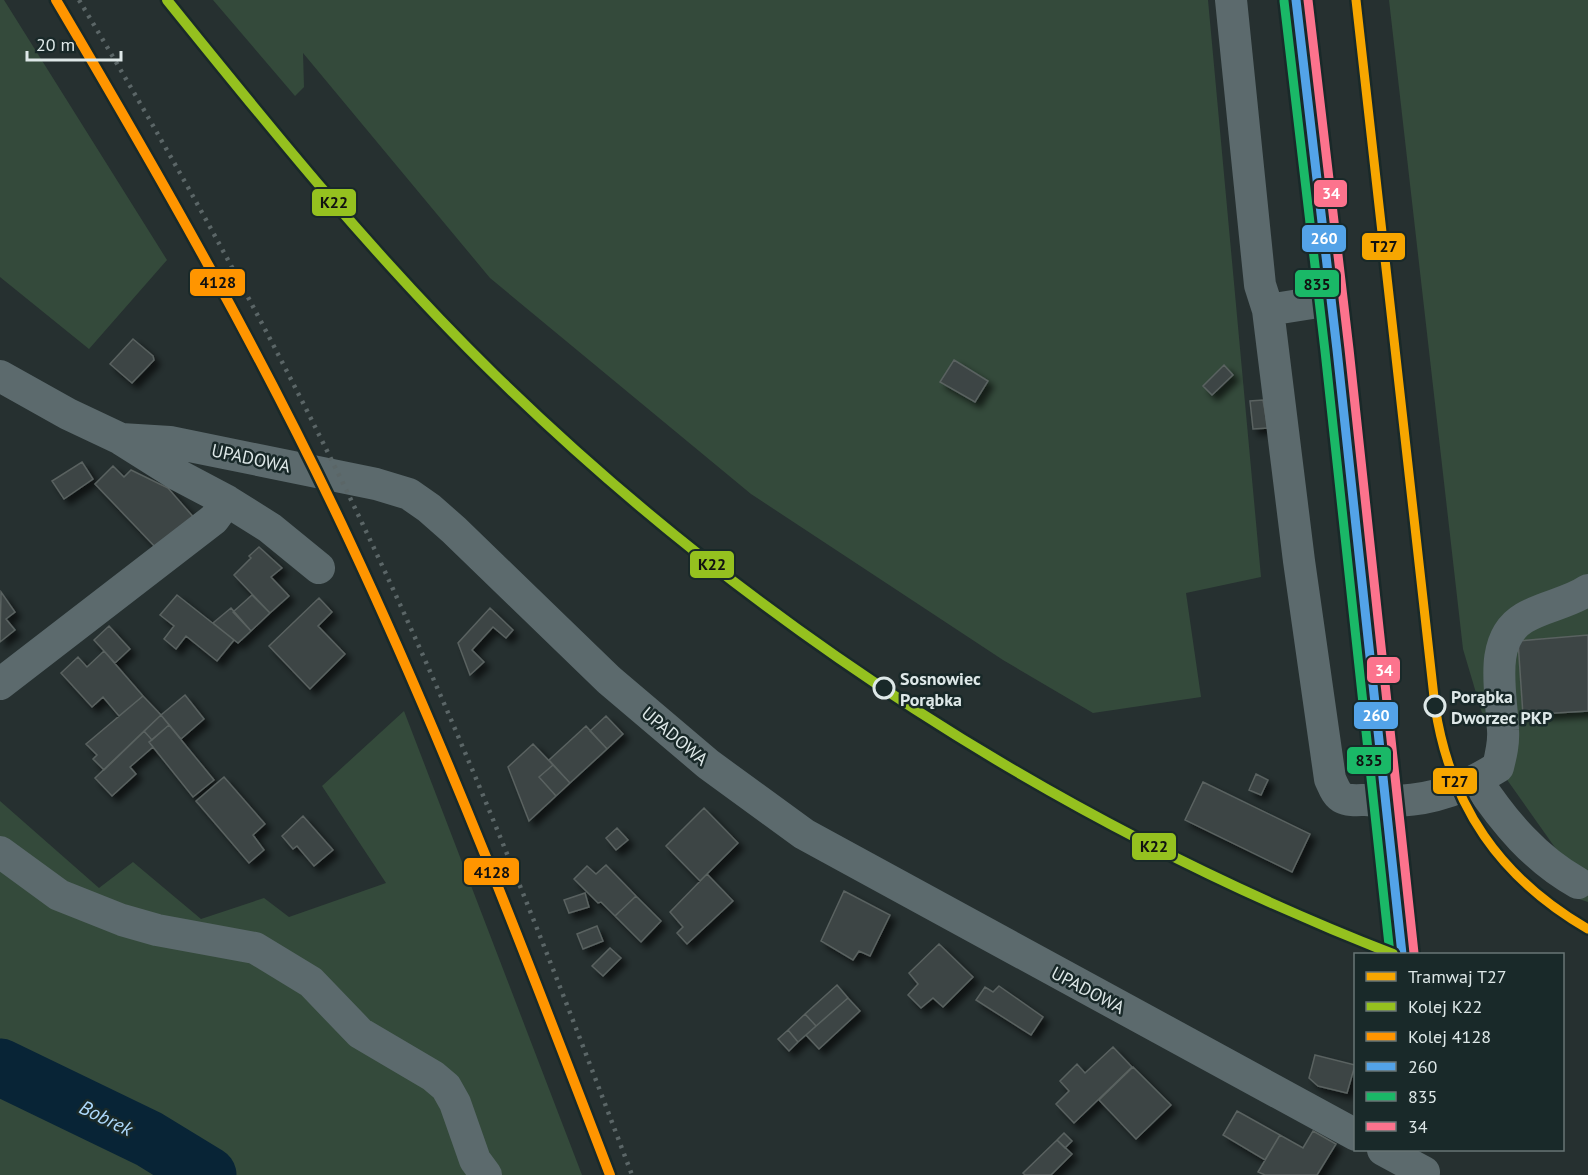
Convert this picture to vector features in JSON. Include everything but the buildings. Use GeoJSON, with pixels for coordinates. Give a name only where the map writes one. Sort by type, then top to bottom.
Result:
{"type":"FeatureCollection","features":[{"type":"Feature","properties":{"kind":"street"},"geometry":{"type":"LineString","coordinates":[[1231,0],[1260,285],[1268,310],[1299,561],[1330,779],[1335,790],[1342,798],[1387,802],[1439,796],[1477,781],[1498,767],[1503,731],[1499,697],[1500,655],[1507,634],[1522,619],[1588,590]]}},
{"type":"Feature","properties":{"kind":"street"},"geometry":{"type":"LineString","coordinates":[[1296,0],[1387,802],[1402,953]]}},
{"type":"Feature","properties":{"kind":"street"},"geometry":{"type":"LineString","coordinates":[[1268,310],[1331,300]]}},
{"type":"Feature","properties":{"kind":"street","name":"UPADOWA"},"geometry":{"type":"LineString","coordinates":[[0,376],[121,440],[170,442],[340,476],[409,494],[454,530],[609,680],[708,764],[804,834],[1354,1134]]}},
{"type":"Feature","properties":{"kind":"street"},"geometry":{"type":"LineString","coordinates":[[121,440],[270,528],[319,568]]}},
{"type":"Feature","properties":{"kind":"street"},"geometry":{"type":"LineString","coordinates":[[0,684],[214,519],[227,501]]}},
{"type":"Feature","properties":{"kind":"street"},"geometry":{"type":"LineString","coordinates":[[1477,781],[1497,811],[1529,848],[1560,873],[1578,883]]}},
{"type":"Feature","properties":{"kind":"street"},"geometry":{"type":"LineString","coordinates":[[0,852],[59,896],[122,920],[158,930],[255,948],[311,982],[360,1033],[433,1076],[446,1087],[455,1103],[475,1160],[486,1175]]}},
{"type":"Feature","properties":{"kind":"street"},"geometry":{"type":"LineString","coordinates":[[1388,1151],[1423,1165]]}},
{"type":"Feature","properties":{"kind":"green space"},"geometry":{"type":"Polygon","coordinates":[[[0,0],[4,0],[167,260],[89,349],[0,277],[0,0]]]}},
{"type":"Feature","properties":{"kind":"green space"},"geometry":{"type":"Polygon","coordinates":[[[213,0],[1208,0],[1261,577],[1186,593],[1201,697],[1093,713],[1003,660],[751,494],[490,278],[303,53],[304,87],[295,96],[213,0]]]}},
{"type":"Feature","properties":{"kind":"green space"},"geometry":{"type":"Polygon","coordinates":[[[1389,0],[1588,0],[1588,902],[1576,898],[1573,873],[1498,767],[1463,649],[1389,0]]]}},
{"type":"Feature","properties":{"kind":"green space"},"geometry":{"type":"Polygon","coordinates":[[[404,711],[582,1175],[0,1175],[0,801],[99,888],[133,862],[201,919],[264,898],[289,917],[386,883],[322,786],[404,711]]]}},
{"type":"Feature","properties":{"kind":"waterway","name":"Bobrek"},"geometry":{"type":"LineString","coordinates":[[0,1067],[149,1139],[208,1175]]}},
{"type":"Feature","properties":{"kind":"railway"},"geometry":{"type":"LineString","coordinates":[[79,0],[207,221],[287,371],[362,523],[430,671],[491,814],[632,1175]]}},
{"type":"Feature","properties":{"kind":"tram line","name":"T27"},"geometry":{"type":"LineString","coordinates":[[1356,0],[1435,706],[1442,742],[1453,776],[1484,836],[1529,887],[1588,929]]}},
{"type":"Feature","properties":{"kind":"rail line","name":"4128"},"geometry":{"type":"LineString","coordinates":[[56,0],[209,266],[281,402],[349,540],[453,775],[610,1175]]}},
{"type":"Feature","properties":{"kind":"rail line","name":"K22"},"geometry":{"type":"LineString","coordinates":[[167,0],[325,192],[451,331],[593,466],[696,552],[803,633],[915,709],[1030,779],[1148,844],[1269,902],[1391,953]]}},
{"type":"Feature","properties":{"kind":"transit line","name":"260"},"geometry":{"type":"LineString","coordinates":[[1296,0],[1337,350],[1402,953]]}},
{"type":"Feature","properties":{"kind":"transit line","name":"34"},"geometry":{"type":"LineString","coordinates":[[1308,0],[1349,349],[1414,953]]}},
{"type":"Feature","properties":{"kind":"transit line","name":"835"},"geometry":{"type":"LineString","coordinates":[[1284,1],[1325,351],[1390,953]]}},
{"type":"Feature","properties":{"kind":"place","name":"Sosnowiec Porąbka"},"geometry":{"type":"Point","coordinates":[884,688]}},
{"type":"Feature","properties":{"kind":"place","name":"Porąbka Dworzec PKP"},"geometry":{"type":"Point","coordinates":[1435,706]}}]}
